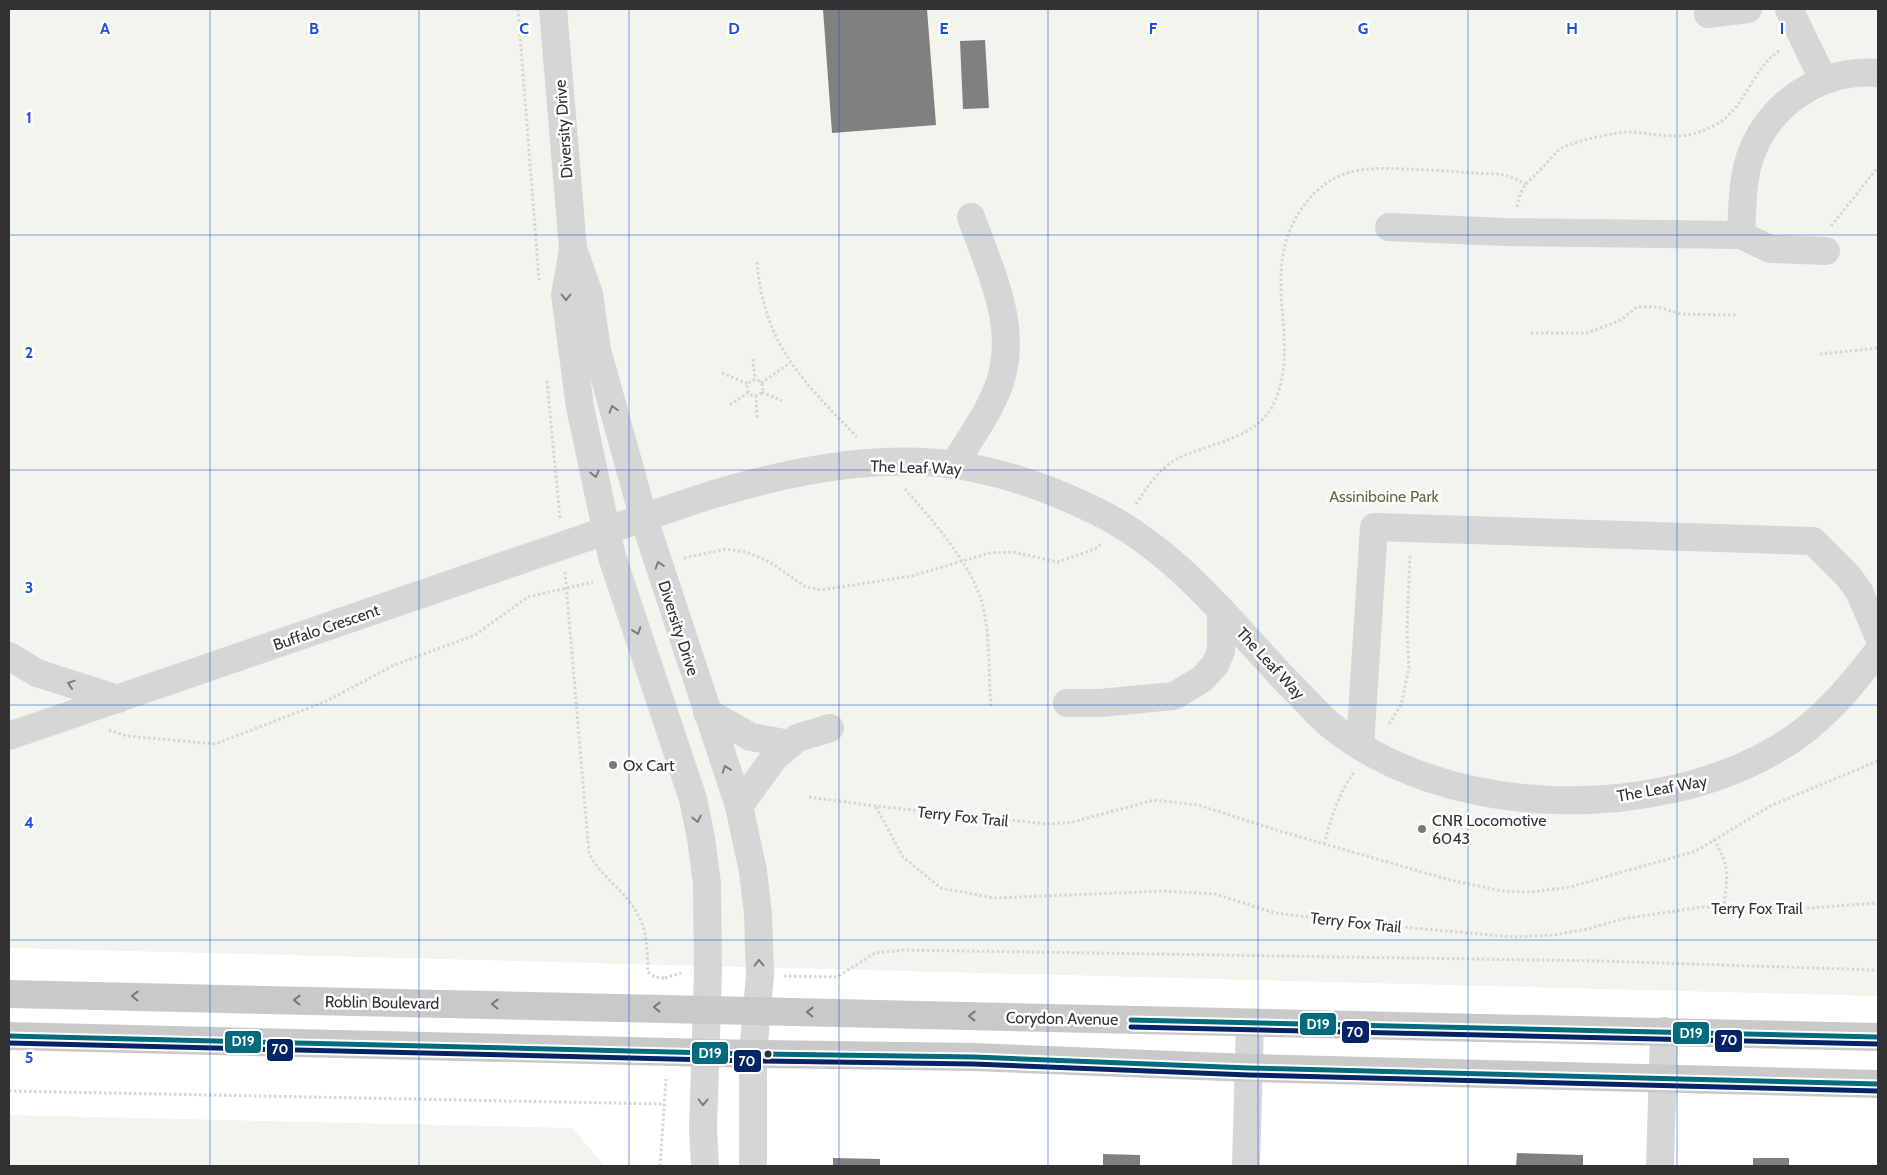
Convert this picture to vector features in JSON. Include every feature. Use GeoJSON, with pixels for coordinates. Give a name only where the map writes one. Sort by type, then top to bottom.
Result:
{"type":"FeatureCollection","features":[{"type":"Feature","properties":{"kind":"main road","name":"Roblin Boulevard"},"geometry":{"type":"LineString","coordinates":[[9,994],[755,1011]]}},
{"type":"Feature","properties":{"kind":"main road","name":"Corydon Avenue"},"geometry":{"type":"LineString","coordinates":[[755,1011],[1878,1037]]}},
{"type":"Feature","properties":{"kind":"main road"},"geometry":{"type":"LineString","coordinates":[[9,1036],[704,1053],[974,1057],[1249,1068],[1878,1084]]}},
{"type":"Feature","properties":{"kind":"street","name":"Diversity Drive"},"geometry":{"type":"LineString","coordinates":[[553,9],[573,249],[565,295],[580,407],[606,531],[619,578],[690,791],[701,838],[707,884],[703,1129],[705,1166]]}},
{"type":"Feature","properties":{"kind":"street"},"geometry":{"type":"LineString","coordinates":[[1708,14],[1748,9]]}},
{"type":"Feature","properties":{"kind":"street"},"geometry":{"type":"LineString","coordinates":[[1789,9],[1823,79]]}},
{"type":"Feature","properties":{"kind":"street"},"geometry":{"type":"LineString","coordinates":[[1741,235],[1745,177],[1752,153],[1763,129],[1779,110],[1801,92],[1823,79],[1845,74],[1878,72]]}},
{"type":"Feature","properties":{"kind":"street"},"geometry":{"type":"LineString","coordinates":[[954,465],[994,397],[1003,372],[1008,342],[1002,310],[971,217]]}},
{"type":"Feature","properties":{"kind":"street"},"geometry":{"type":"LineString","coordinates":[[1388,227],[1504,232],[1741,235],[1770,249],[1819,251]]}},
{"type":"Feature","properties":{"kind":"street","name":"Diversity Drive"},"geometry":{"type":"LineString","coordinates":[[573,249],[589,294],[596,350],[643,516],[739,806],[753,871],[758,914],[760,975],[755,1011],[753,1054],[753,1166]]}},
{"type":"Feature","properties":{"kind":"street","name":"The Leaf Way"},"geometry":{"type":"LineString","coordinates":[[643,516],[757,481],[788,474],[882,463],[954,465],[1002,476],[1040,488],[1083,505],[1122,525],[1154,547],[1221,610],[1328,724],[1365,749],[1397,767],[1433,780],[1472,791],[1515,796],[1560,800],[1640,795],[1682,787],[1719,777],[1780,748],[1811,725],[1838,701],[1878,651]]}},
{"type":"Feature","properties":{"kind":"street","name":"Buffalo Crescent"},"geometry":{"type":"LineString","coordinates":[[9,736],[606,531],[643,516]]}},
{"type":"Feature","properties":{"kind":"street"},"geometry":{"type":"LineString","coordinates":[[1365,749],[1374,528],[1813,541],[1848,576],[1859,591],[1878,635]]}},
{"type":"Feature","properties":{"kind":"street"},"geometry":{"type":"LineString","coordinates":[[1067,703],[1100,703],[1174,696],[1202,679],[1215,665],[1221,651],[1221,610]]}},
{"type":"Feature","properties":{"kind":"street"},"geometry":{"type":"LineString","coordinates":[[9,656],[37,673],[118,699]]}},
{"type":"Feature","properties":{"kind":"street"},"geometry":{"type":"LineString","coordinates":[[707,712],[751,737],[790,744]]}},
{"type":"Feature","properties":{"kind":"street"},"geometry":{"type":"LineString","coordinates":[[739,806],[763,770],[797,738],[830,728]]}},
{"type":"Feature","properties":{"kind":"street"},"geometry":{"type":"LineString","coordinates":[[1246,1166],[1250,1023]]}},
{"type":"Feature","properties":{"kind":"street"},"geometry":{"type":"LineString","coordinates":[[1660,1166],[1664,1031]]}},
{"type":"Feature","properties":{"kind":"path"},"geometry":{"type":"LineString","coordinates":[[518,9],[540,287]]}},
{"type":"Feature","properties":{"kind":"path"},"geometry":{"type":"LineString","coordinates":[[1504,232],[1516,212],[1521,188],[1562,148],[1605,135],[1632,132],[1655,136],[1680,137],[1715,126],[1733,112],[1758,73],[1774,54],[1803,36]]}},
{"type":"Feature","properties":{"kind":"path"},"geometry":{"type":"LineString","coordinates":[[1819,251],[1878,167]]}},
{"type":"Feature","properties":{"kind":"path"},"geometry":{"type":"LineString","coordinates":[[659,565],[705,552],[726,549],[736,550],[770,562],[806,587],[821,590],[839,589],[912,576],[989,553],[1014,552],[1058,562],[1095,549],[1122,525],[1162,470],[1179,458],[1248,430],[1261,421],[1273,405],[1282,376],[1284,336],[1280,271],[1284,246],[1294,218],[1312,195],[1333,178],[1353,170],[1382,168],[1505,175],[1526,184]]}},
{"type":"Feature","properties":{"kind":"path"},"geometry":{"type":"LineString","coordinates":[[1531,333],[1587,333],[1621,320],[1638,308],[1658,307],[1681,314],[1736,315]]}},
{"type":"Feature","properties":{"kind":"path"},"geometry":{"type":"LineString","coordinates":[[1820,354],[1878,348]]}},
{"type":"Feature","properties":{"kind":"path"},"geometry":{"type":"LineString","coordinates":[[753,358],[754,380]]}},
{"type":"Feature","properties":{"kind":"path"},"geometry":{"type":"LineString","coordinates":[[762,384],[790,363]]}},
{"type":"Feature","properties":{"kind":"path"},"geometry":{"type":"LineString","coordinates":[[722,373],[748,384]]}},
{"type":"Feature","properties":{"kind":"path"},"geometry":{"type":"LineString","coordinates":[[547,377],[588,853],[595,866],[630,904],[640,919],[646,939],[648,972],[656,977],[665,978],[671,1008]]}},
{"type":"Feature","properties":{"kind":"path"},"geometry":{"type":"LineString","coordinates":[[754,380],[762,384]]}},
{"type":"Feature","properties":{"kind":"path"},"geometry":{"type":"LineString","coordinates":[[748,384],[754,380]]}},
{"type":"Feature","properties":{"kind":"path"},"geometry":{"type":"LineString","coordinates":[[748,384],[749,392]]}},
{"type":"Feature","properties":{"kind":"path"},"geometry":{"type":"LineString","coordinates":[[762,384],[762,392]]}},
{"type":"Feature","properties":{"kind":"path"},"geometry":{"type":"LineString","coordinates":[[749,392],[756,396]]}},
{"type":"Feature","properties":{"kind":"path"},"geometry":{"type":"LineString","coordinates":[[730,405],[749,392]]}},
{"type":"Feature","properties":{"kind":"path"},"geometry":{"type":"LineString","coordinates":[[756,396],[762,392]]}},
{"type":"Feature","properties":{"kind":"path"},"geometry":{"type":"LineString","coordinates":[[762,392],[782,401]]}},
{"type":"Feature","properties":{"kind":"path"},"geometry":{"type":"LineString","coordinates":[[756,396],[757,418]]}},
{"type":"Feature","properties":{"kind":"path"},"geometry":{"type":"LineString","coordinates":[[1324,844],[1347,781],[1365,749],[1401,705],[1405,693],[1408,668],[1408,579],[1412,529]]}},
{"type":"Feature","properties":{"kind":"path"},"geometry":{"type":"LineString","coordinates":[[66,716],[127,736],[215,744],[327,701],[392,666],[475,635],[528,596],[619,578]]}},
{"type":"Feature","properties":{"kind":"path","name":"Terry Fox Trail"},"geometry":{"type":"LineString","coordinates":[[809,797],[1048,824],[1073,822],[1154,800],[1198,804],[1324,844],[1450,880],[1502,891],[1530,892],[1570,888],[1696,851],[1772,805],[1878,760]]}},
{"type":"Feature","properties":{"kind":"path","name":"Terry Fox Trail"},"geometry":{"type":"LineString","coordinates":[[876,806],[902,857],[941,888],[994,898],[1165,891],[1215,894],[1275,913],[1368,924],[1514,937],[1553,935],[1588,929],[1622,919],[1724,906],[1795,909],[1878,903]]}},
{"type":"Feature","properties":{"kind":"path"},"geometry":{"type":"LineString","coordinates":[[1714,839],[1728,868],[1728,884],[1724,906]]}},
{"type":"Feature","properties":{"kind":"path"},"geometry":{"type":"LineString","coordinates":[[837,977],[875,953],[903,950],[1591,961],[1878,970]]}},
{"type":"Feature","properties":{"kind":"path"},"geometry":{"type":"LineString","coordinates":[[660,1166],[662,1104],[669,1052]]}},
{"type":"Feature","properties":{"kind":"path"},"geometry":{"type":"LineString","coordinates":[[9,1091],[662,1104]]}},
{"type":"Feature","properties":{"kind":"green space","name":"Assiniboine Park"},"geometry":{"type":"Polygon","coordinates":[[[9,9],[1878,9],[1878,996],[9,948],[9,9]]]}},
{"type":"Feature","properties":{"kind":"green space"},"geometry":{"type":"Polygon","coordinates":[[[9,1115],[573,1128],[604,1166],[9,1166],[9,1115]]]}},
{"type":"Feature","properties":{"kind":"building"},"geometry":{"type":"Polygon","coordinates":[[[823,9],[927,9],[936,125],[832,133],[823,9]]]}},
{"type":"Feature","properties":{"kind":"building"},"geometry":{"type":"Polygon","coordinates":[[[985,40],[989,108],[963,109],[960,41],[985,40]]]}},
{"type":"Feature","properties":{"kind":"building"},"geometry":{"type":"Polygon","coordinates":[[[1517,1153],[1583,1155],[1583,1166],[1516,1166],[1517,1153]]]}},
{"type":"Feature","properties":{"kind":"building"},"geometry":{"type":"Polygon","coordinates":[[[1103,1154],[1140,1155],[1140,1166],[1103,1166],[1103,1154]]]}},
{"type":"Feature","properties":{"kind":"building"},"geometry":{"type":"Polygon","coordinates":[[[833,1158],[880,1159],[880,1166],[833,1166],[833,1158]]]}},
{"type":"Feature","properties":{"kind":"building"},"geometry":{"type":"Polygon","coordinates":[[[1753,1158],[1789,1158],[1789,1166],[1753,1166],[1753,1158]]]}},
{"type":"Feature","properties":{"kind":"transit line","name":"D19"},"geometry":{"type":"LineString","coordinates":[[1131,1020],[1878,1037]]}},
{"type":"Feature","properties":{"kind":"transit line","name":"70"},"geometry":{"type":"LineString","coordinates":[[1131,1027],[1878,1044]]}},
{"type":"Feature","properties":{"kind":"transit line","name":"D19"},"geometry":{"type":"LineString","coordinates":[[9,1036],[753,1054],[974,1057],[1249,1068],[1878,1084]]}},
{"type":"Feature","properties":{"kind":"transit line","name":"70"},"geometry":{"type":"LineString","coordinates":[[9,1043],[753,1061],[974,1064],[1249,1075],[1878,1091]]}},
{"type":"Feature","properties":{"kind":"place","name":"Ox Cart"},"geometry":{"type":"Point","coordinates":[613,765]}},
{"type":"Feature","properties":{"kind":"place","name":"CNR Locomotive 6043"},"geometry":{"type":"Point","coordinates":[1422,829]}}]}
